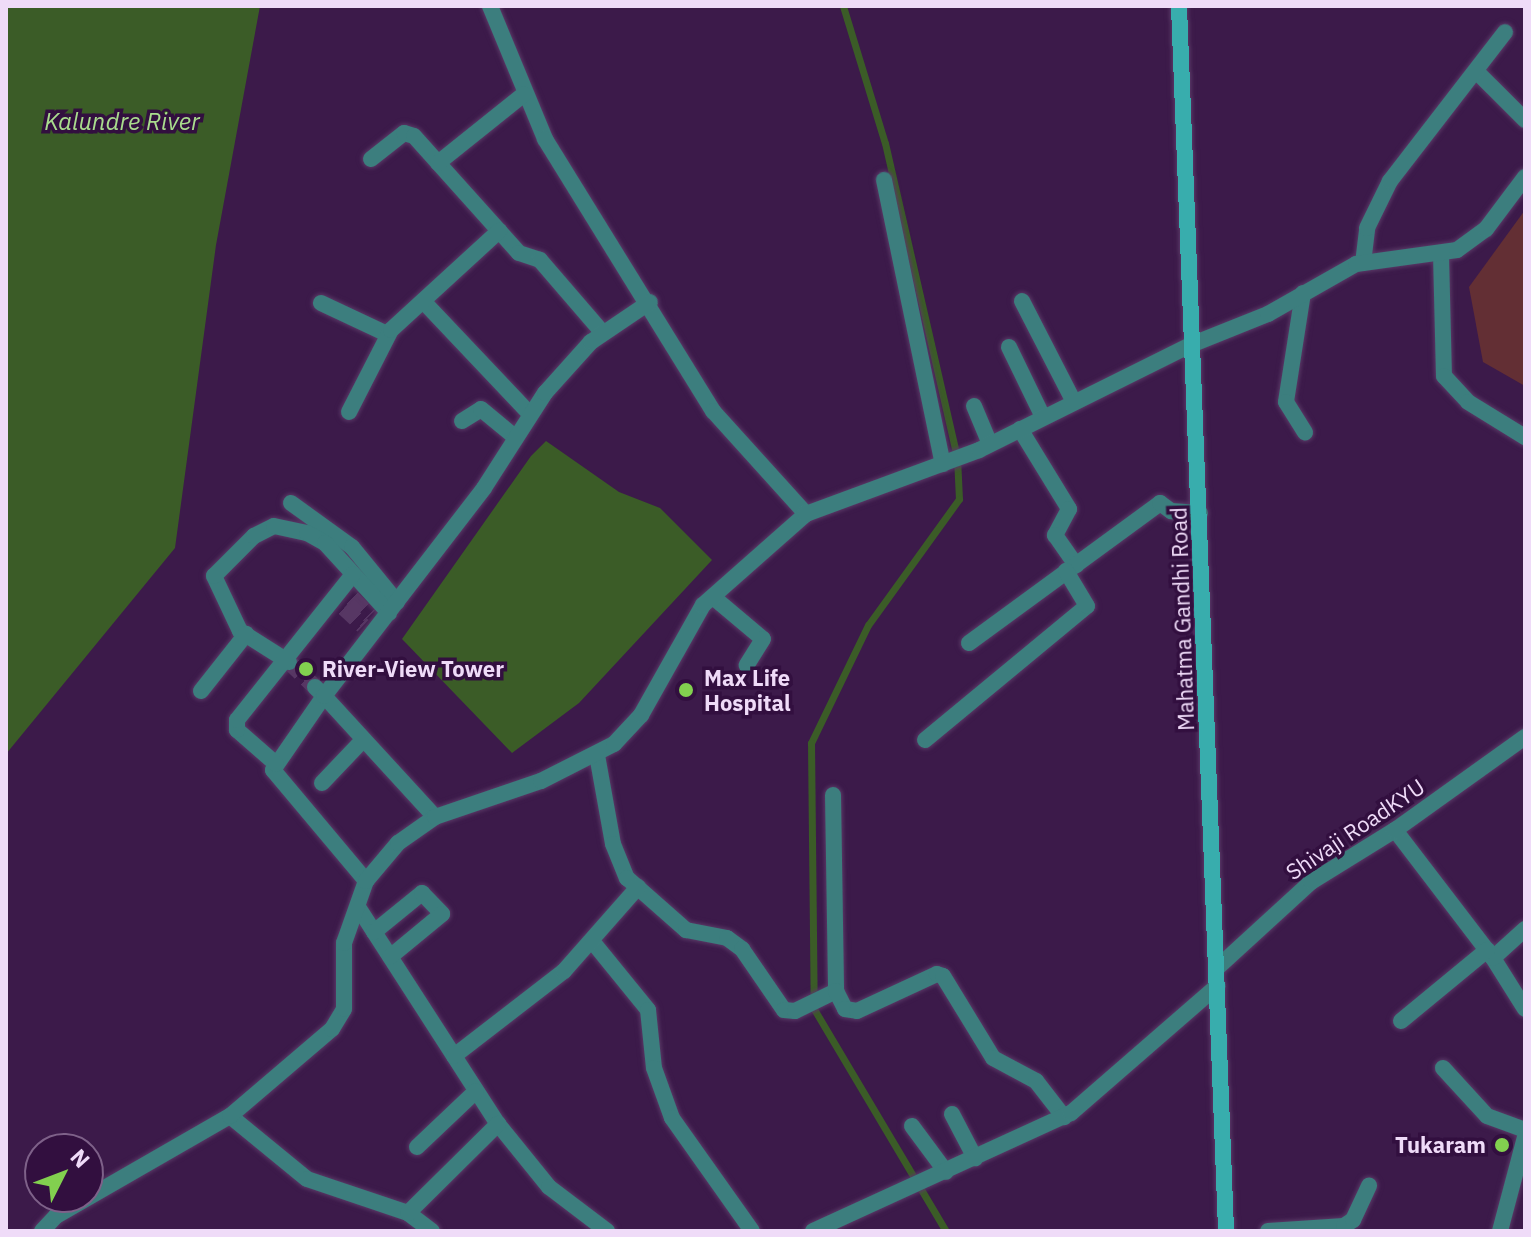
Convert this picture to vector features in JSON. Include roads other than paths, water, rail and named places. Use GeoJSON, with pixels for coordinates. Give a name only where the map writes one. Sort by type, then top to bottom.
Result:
{"type":"FeatureCollection","features":[{"type":"Feature","properties":{"kind":"main road","name":"Mahatma Gandhi Road"},"geometry":{"type":"LineString","coordinates":[[1179,6],[1226,1231]]}},
{"type":"Feature","properties":{"kind":"street"},"geometry":{"type":"LineString","coordinates":[[490,6],[524,94],[561,166],[650,302],[728,433],[806,514]]}},
{"type":"Feature","properties":{"kind":"street"},"geometry":{"type":"LineString","coordinates":[[1363,263],[1367,228],[1390,181],[1505,32]]}},
{"type":"Feature","properties":{"kind":"street"},"geometry":{"type":"LineString","coordinates":[[1476,71],[1525,120]]}},
{"type":"Feature","properties":{"kind":"street"},"geometry":{"type":"LineString","coordinates":[[438,163],[524,94]]}},
{"type":"Feature","properties":{"kind":"street"},"geometry":{"type":"LineString","coordinates":[[371,159],[404,133],[414,136],[519,253],[540,260],[602,332]]}},
{"type":"Feature","properties":{"kind":"street"},"geometry":{"type":"LineString","coordinates":[[42,1231],[56,1216],[230,1116],[340,1020],[340,962],[366,881],[398,843],[435,817],[501,797],[597,755],[641,715],[689,623],[713,597],[806,514],[973,452],[1193,344],[1268,314],[1363,263],[1441,254],[1473,241],[1525,177]]}},
{"type":"Feature","properties":{"kind":"street"},"geometry":{"type":"LineString","coordinates":[[884,180],[943,464]]}},
{"type":"Feature","properties":{"kind":"street"},"geometry":{"type":"LineString","coordinates":[[349,412],[387,334],[499,231]]}},
{"type":"Feature","properties":{"kind":"street"},"geometry":{"type":"LineString","coordinates":[[1441,254],[1444,376],[1468,402],[1525,437]]}},
{"type":"Feature","properties":{"kind":"street"},"geometry":{"type":"LineString","coordinates":[[1303,293],[1286,402],[1305,433]]}},
{"type":"Feature","properties":{"kind":"street"},"geometry":{"type":"LineString","coordinates":[[423,301],[530,414]]}},
{"type":"Feature","properties":{"kind":"street"},"geometry":{"type":"LineString","coordinates":[[1022,301],[1074,402]]}},
{"type":"Feature","properties":{"kind":"street"},"geometry":{"type":"LineString","coordinates":[[366,881],[276,780],[276,764],[318,693],[484,488],[530,414],[602,332],[650,302]]}},
{"type":"Feature","properties":{"kind":"street"},"geometry":{"type":"LineString","coordinates":[[321,303],[387,334]]}},
{"type":"Feature","properties":{"kind":"street"},"geometry":{"type":"LineString","coordinates":[[1009,347],[1043,417]]}},
{"type":"Feature","properties":{"kind":"street"},"geometry":{"type":"LineString","coordinates":[[974,406],[990,444]]}},
{"type":"Feature","properties":{"kind":"street"},"geometry":{"type":"LineString","coordinates":[[462,421],[481,409],[516,438]]}},
{"type":"Feature","properties":{"kind":"street"},"geometry":{"type":"LineString","coordinates":[[925,740],[1087,606],[1055,535],[1069,509],[1020,429]]}},
{"type":"Feature","properties":{"kind":"street"},"geometry":{"type":"LineString","coordinates":[[291,503],[352,547],[378,619]]}},
{"type":"Feature","properties":{"kind":"street"},"geometry":{"type":"LineString","coordinates":[[969,643],[1160,503],[1171,511],[1200,513]]}},
{"type":"Feature","properties":{"kind":"street"},"geometry":{"type":"LineString","coordinates":[[286,662],[235,623],[231,604],[214,576],[254,536],[274,526],[307,533],[325,543],[345,593],[378,619]]}},
{"type":"Feature","properties":{"kind":"street"},"geometry":{"type":"LineString","coordinates":[[276,764],[237,730],[237,720],[345,593]]}},
{"type":"Feature","properties":{"kind":"street"},"geometry":{"type":"LineString","coordinates":[[713,597],[763,639],[747,665]]}},
{"type":"Feature","properties":{"kind":"street"},"geometry":{"type":"LineString","coordinates":[[201,691],[246,634]]}},
{"type":"Feature","properties":{"kind":"street"},"geometry":{"type":"LineString","coordinates":[[318,693],[435,817]]}},
{"type":"Feature","properties":{"kind":"street","name":"Shivaji RoadKYU"},"geometry":{"type":"LineString","coordinates":[[1217,968],[1311,882],[1395,830],[1525,737]]}},
{"type":"Feature","properties":{"kind":"street"},"geometry":{"type":"LineString","coordinates":[[322,783],[363,740]]}},
{"type":"Feature","properties":{"kind":"street"},"geometry":{"type":"LineString","coordinates":[[597,755],[613,844],[627,878],[686,930],[727,938],[742,949],[784,1010],[795,1011],[833,993]]}},
{"type":"Feature","properties":{"kind":"street"},"geometry":{"type":"LineString","coordinates":[[833,795],[833,993],[845,1009],[857,1011],[937,974],[943,976],[993,1058],[1036,1081],[1064,1117]]}},
{"type":"Feature","properties":{"kind":"street"},"geometry":{"type":"LineString","coordinates":[[1395,830],[1490,954],[1525,1009]]}},
{"type":"Feature","properties":{"kind":"street"},"geometry":{"type":"LineString","coordinates":[[454,1056],[564,971],[610,922],[616,906],[638,887]]}},
{"type":"Feature","properties":{"kind":"street"},"geometry":{"type":"LineString","coordinates":[[374,932],[422,893],[442,914],[390,957]]}},
{"type":"Feature","properties":{"kind":"street"},"geometry":{"type":"LineString","coordinates":[[358,907],[498,1124],[549,1187],[607,1231]]}},
{"type":"Feature","properties":{"kind":"street"},"geometry":{"type":"LineString","coordinates":[[1401,1021],[1525,929]]}},
{"type":"Feature","properties":{"kind":"street"},"geometry":{"type":"LineString","coordinates":[[592,941],[648,1010],[654,1068],[672,1118],[752,1231]]}},
{"type":"Feature","properties":{"kind":"street"},"geometry":{"type":"LineString","coordinates":[[813,1231],[1064,1117],[1217,986]]}},
{"type":"Feature","properties":{"kind":"street"},"geometry":{"type":"LineString","coordinates":[[1443,1068],[1487,1116],[1525,1130]]}},
{"type":"Feature","properties":{"kind":"street"},"geometry":{"type":"LineString","coordinates":[[417,1147],[476,1091]]}},
{"type":"Feature","properties":{"kind":"street"},"geometry":{"type":"LineString","coordinates":[[952,1114],[975,1158]]}},
{"type":"Feature","properties":{"kind":"street"},"geometry":{"type":"LineString","coordinates":[[230,1116],[307,1179],[408,1213],[432,1231]]}},
{"type":"Feature","properties":{"kind":"street"},"geometry":{"type":"LineString","coordinates":[[408,1213],[498,1124]]}},
{"type":"Feature","properties":{"kind":"street"},"geometry":{"type":"LineString","coordinates":[[912,1126],[946,1172]]}},
{"type":"Feature","properties":{"kind":"street"},"geometry":{"type":"LineString","coordinates":[[1500,1231],[1525,1137]]}},
{"type":"Feature","properties":{"kind":"street"},"geometry":{"type":"LineString","coordinates":[[1268,1231],[1344,1226],[1353,1220],[1369,1185]]}},
{"type":"Feature","properties":{"kind":"water","name":"Kalundre River"},"geometry":{"type":"Polygon","coordinates":[[[6,6],[260,6],[216,245],[175,548],[6,754],[6,6]]]}},
{"type":"Feature","properties":{"kind":"water"},"geometry":{"type":"Polygon","coordinates":[[[546,441],[619,492],[660,508],[712,560],[579,703],[512,753],[402,639],[531,456],[546,441]]]}},
{"type":"Feature","properties":{"kind":"waterway"},"geometry":{"type":"LineString","coordinates":[[843,6],[885,143],[957,457],[959,499],[868,625],[811,743],[814,1009],[946,1231]]}},
{"type":"Feature","properties":{"kind":"tunnel"},"geometry":{"type":"LineString","coordinates":[[352,598],[370,616]]}},
{"type":"Feature","properties":{"kind":"tunnel"},"geometry":{"type":"LineString","coordinates":[[344,608],[363,626]]}},
{"type":"Feature","properties":{"kind":"tunnel"},"geometry":{"type":"LineString","coordinates":[[289,662],[315,687]]}},
{"type":"Feature","properties":{"kind":"place","name":"River-View Tower"},"geometry":{"type":"Point","coordinates":[306,669]}},
{"type":"Feature","properties":{"kind":"place","name":"Max Life Hospital"},"geometry":{"type":"Point","coordinates":[686,690]}},
{"type":"Feature","properties":{"kind":"place","name":"Tukaram"},"geometry":{"type":"Point","coordinates":[1502,1145]}}]}
